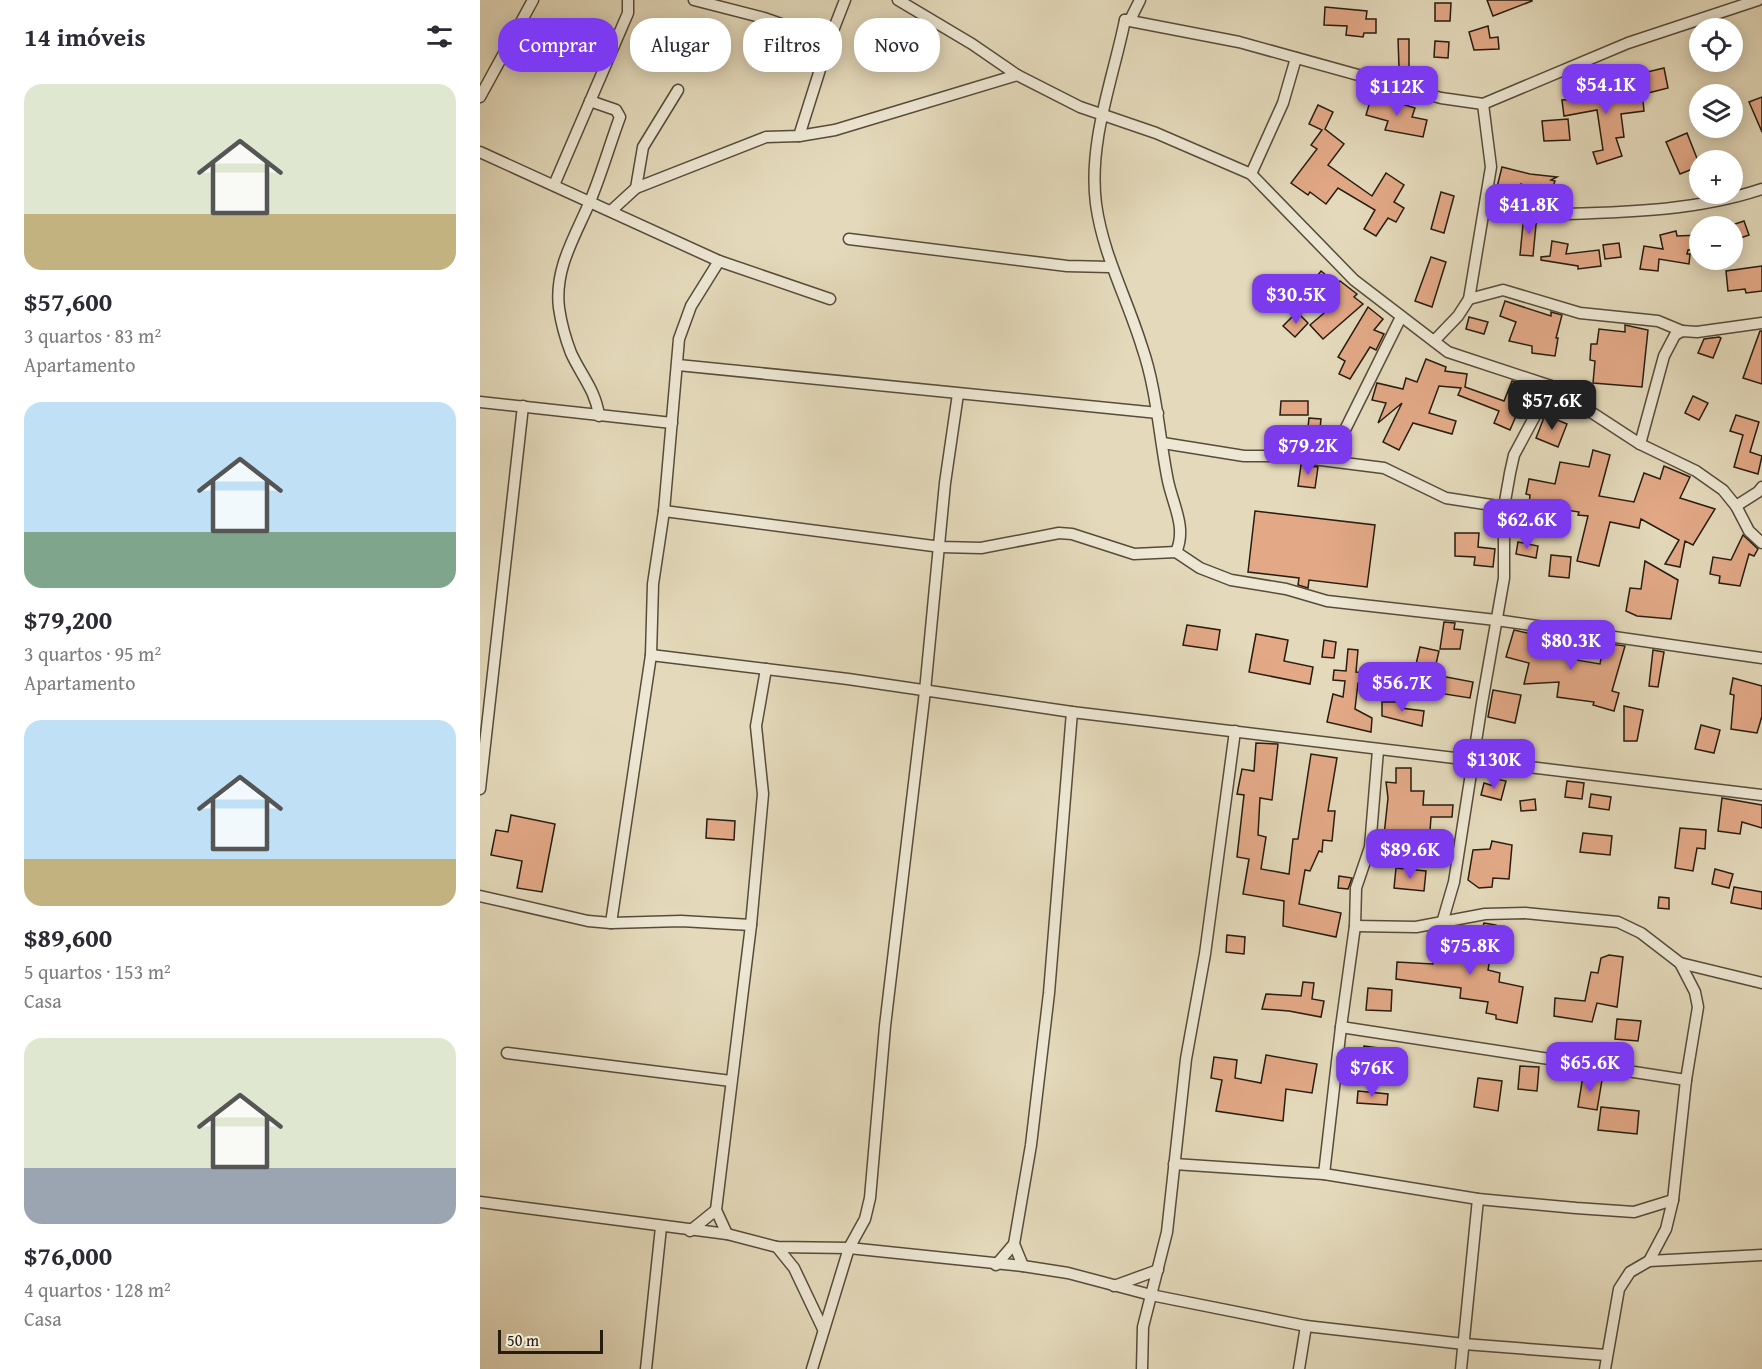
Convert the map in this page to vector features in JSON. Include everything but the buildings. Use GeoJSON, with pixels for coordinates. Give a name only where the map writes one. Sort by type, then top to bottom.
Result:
{"type":"FeatureCollection","features":[{"type":"Feature","properties":{"kind":"street"},"geometry":{"type":"LineString","coordinates":[[480,97],[533,0]]}},
{"type":"Feature","properties":{"kind":"street"},"geometry":{"type":"LineString","coordinates":[[555,185],[628,13],[628,0]]}},
{"type":"Feature","properties":{"kind":"street"},"geometry":{"type":"LineString","coordinates":[[694,0],[764,18]]}},
{"type":"Feature","properties":{"kind":"street"},"geometry":{"type":"LineString","coordinates":[[838,18],[845,0]]}},
{"type":"Feature","properties":{"kind":"street"},"geometry":{"type":"LineString","coordinates":[[898,0],[917,5],[1017,75],[1080,106],[1156,133],[1251,174],[1354,280],[1448,352],[1551,386],[1640,444],[1696,471],[1724,490],[1736,506],[1749,531],[1762,543]]}},
{"type":"Feature","properties":{"kind":"street"},"geometry":{"type":"LineString","coordinates":[[1125,20],[1130,20],[1140,0]]}},
{"type":"Feature","properties":{"kind":"street"},"geometry":{"type":"LineString","coordinates":[[1125,20],[1239,42],[1441,98],[1483,104],[1628,43],[1758,0]]}},
{"type":"Feature","properties":{"kind":"street"},"geometry":{"type":"LineString","coordinates":[[1125,20],[1095,150],[1096,204],[1110,267],[1143,347],[1180,532],[1176,552]]}},
{"type":"Feature","properties":{"kind":"street"},"geometry":{"type":"LineString","coordinates":[[1251,174],[1283,103],[1296,58]]}},
{"type":"Feature","properties":{"kind":"street"},"geometry":{"type":"LineString","coordinates":[[800,136],[820,72]]}},
{"type":"Feature","properties":{"kind":"street"},"geometry":{"type":"LineString","coordinates":[[612,210],[636,188],[766,137],[800,136],[863,123],[1017,75]]}},
{"type":"Feature","properties":{"kind":"street"},"geometry":{"type":"LineString","coordinates":[[636,188],[643,147],[678,90]]}},
{"type":"Feature","properties":{"kind":"street"},"geometry":{"type":"LineString","coordinates":[[590,101],[616,110],[620,117],[590,201],[579,221],[560,272],[558,284],[560,309],[571,352],[597,398],[599,416]]}},
{"type":"Feature","properties":{"kind":"street"},"geometry":{"type":"LineString","coordinates":[[1434,341],[1458,316],[1468,298],[1491,167],[1483,104]]}},
{"type":"Feature","properties":{"kind":"street"},"geometry":{"type":"LineString","coordinates":[[480,152],[612,210],[719,261],[830,299]]}},
{"type":"Feature","properties":{"kind":"street"},"geometry":{"type":"LineString","coordinates":[[1567,214],[1633,212],[1696,206],[1726,201],[1762,189]]}},
{"type":"Feature","properties":{"kind":"street"},"geometry":{"type":"LineString","coordinates":[[849,238],[1067,266],[1110,267]]}},
{"type":"Feature","properties":{"kind":"street"},"geometry":{"type":"LineString","coordinates":[[611,923],[651,655],[653,584],[663,511],[679,339],[691,306],[719,261]]}},
{"type":"Feature","properties":{"kind":"street"},"geometry":{"type":"LineString","coordinates":[[1468,298],[1503,290],[1580,313],[1658,321],[1682,331],[1709,331],[1762,323]]}},
{"type":"Feature","properties":{"kind":"street"},"geometry":{"type":"LineString","coordinates":[[1330,460],[1401,317]]}},
{"type":"Feature","properties":{"kind":"street"},"geometry":{"type":"LineString","coordinates":[[1640,444],[1664,356],[1670,341],[1682,331]]}},
{"type":"Feature","properties":{"kind":"street"},"geometry":{"type":"LineString","coordinates":[[678,365],[1158,413]]}},
{"type":"Feature","properties":{"kind":"street"},"geometry":{"type":"LineString","coordinates":[[1442,923],[1454,882],[1504,578],[1504,507],[1514,455],[1551,386]]}},
{"type":"Feature","properties":{"kind":"street"},"geometry":{"type":"LineString","coordinates":[[812,1369],[849,1248],[865,1219],[870,1198],[885,1026],[941,547],[945,483],[958,394]]}},
{"type":"Feature","properties":{"kind":"street"},"geometry":{"type":"LineString","coordinates":[[480,402],[672,423]]}},
{"type":"Feature","properties":{"kind":"street"},"geometry":{"type":"LineString","coordinates":[[480,789],[523,406]]}},
{"type":"Feature","properties":{"kind":"street"},"geometry":{"type":"LineString","coordinates":[[1163,443],[1244,456],[1289,456],[1392,470],[1446,498],[1504,507]]}},
{"type":"Feature","properties":{"kind":"street"},"geometry":{"type":"LineString","coordinates":[[1736,506],[1762,487]]}},
{"type":"Feature","properties":{"kind":"street"},"geometry":{"type":"LineString","coordinates":[[663,511],[941,547],[981,549],[1059,533],[1072,534],[1134,554],[1176,552],[1200,568],[1231,580],[1286,589],[1327,601],[1496,620],[1762,658]]}},
{"type":"Feature","properties":{"kind":"street"},"geometry":{"type":"LineString","coordinates":[[651,655],[1072,712],[1762,795]]}},
{"type":"Feature","properties":{"kind":"street"},"geometry":{"type":"LineString","coordinates":[[727,1234],[716,1210],[751,925],[763,794],[756,726],[766,669]]}},
{"type":"Feature","properties":{"kind":"street"},"geometry":{"type":"LineString","coordinates":[[996,1265],[1014,1244],[1031,1145],[1049,993],[1072,712]]}},
{"type":"Feature","properties":{"kind":"street"},"geometry":{"type":"LineString","coordinates":[[1142,1369],[1143,1327],[1167,1232],[1174,1164],[1235,731]]}},
{"type":"Feature","properties":{"kind":"street"},"geometry":{"type":"LineString","coordinates":[[1324,1174],[1355,926],[1356,888],[1370,847],[1378,750]]}},
{"type":"Feature","properties":{"kind":"street"},"geometry":{"type":"LineString","coordinates":[[480,896],[588,921],[611,923],[681,921],[751,925]]}},
{"type":"Feature","properties":{"kind":"street"},"geometry":{"type":"LineString","coordinates":[[1355,926],[1416,927],[1485,914],[1525,913],[1618,922],[1641,933],[1680,963],[1762,983]]}},
{"type":"Feature","properties":{"kind":"street"},"geometry":{"type":"LineString","coordinates":[[1649,1261],[1666,1229],[1673,1200],[1686,1080],[1698,1007],[1695,992],[1680,963]]}},
{"type":"Feature","properties":{"kind":"street"},"geometry":{"type":"LineString","coordinates":[[1341,1027],[1686,1080]]}},
{"type":"Feature","properties":{"kind":"street"},"geometry":{"type":"LineString","coordinates":[[507,1053],[731,1081]]}},
{"type":"Feature","properties":{"kind":"street"},"geometry":{"type":"LineString","coordinates":[[1174,1164],[1324,1174],[1478,1198],[1623,1212],[1644,1209],[1673,1200]]}},
{"type":"Feature","properties":{"kind":"street"},"geometry":{"type":"LineString","coordinates":[[1461,1369],[1478,1198]]}},
{"type":"Feature","properties":{"kind":"street"},"geometry":{"type":"LineString","coordinates":[[480,1202],[727,1234],[777,1247],[849,1248],[1023,1266],[1068,1273],[1113,1287],[1306,1326],[1464,1344],[1606,1355]]}},
{"type":"Feature","properties":{"kind":"street"},"geometry":{"type":"LineString","coordinates":[[690,1231],[716,1210]]}},
{"type":"Feature","properties":{"kind":"street"},"geometry":{"type":"LineString","coordinates":[[646,1369],[661,1227]]}},
{"type":"Feature","properties":{"kind":"street"},"geometry":{"type":"LineString","coordinates":[[1014,1244],[1023,1266]]}},
{"type":"Feature","properties":{"kind":"street"},"geometry":{"type":"LineString","coordinates":[[777,1247],[794,1268],[823,1329]]}},
{"type":"Feature","properties":{"kind":"street"},"geometry":{"type":"LineString","coordinates":[[1605,1369],[1620,1289],[1630,1272],[1649,1261],[1762,1255]]}},
{"type":"Feature","properties":{"kind":"street"},"geometry":{"type":"LineString","coordinates":[[1113,1287],[1158,1270]]}},
{"type":"Feature","properties":{"kind":"street"},"geometry":{"type":"LineString","coordinates":[[1299,1369],[1306,1326]]}}]}
